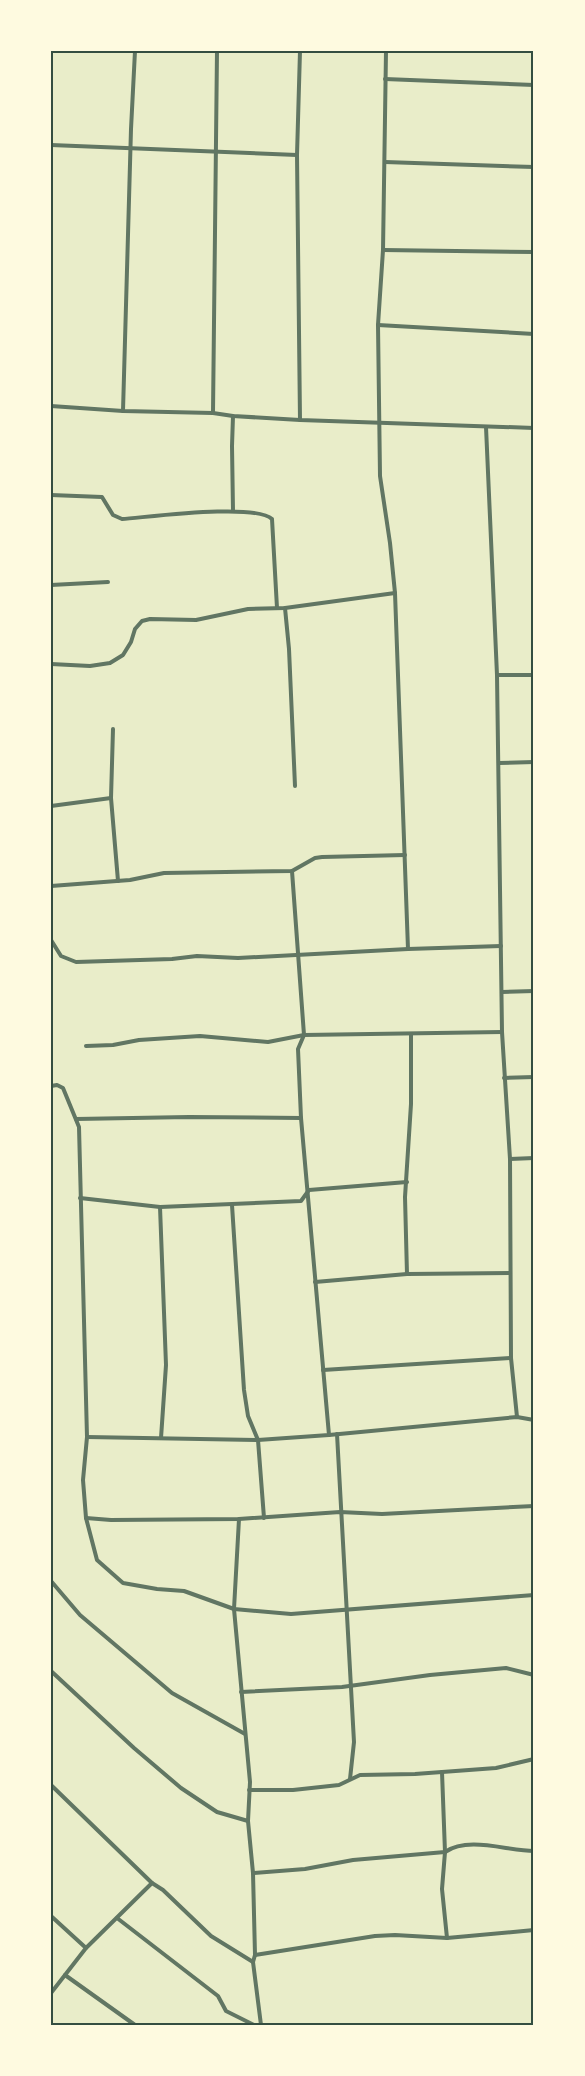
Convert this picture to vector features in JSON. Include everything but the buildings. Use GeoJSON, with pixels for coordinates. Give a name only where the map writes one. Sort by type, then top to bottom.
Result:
{"type":"FeatureCollection","features":[{"type":"Feature","properties":{"kind":"street"},"geometry":{"type":"LineString","coordinates":[[122,411],[135,51]]}},
{"type":"Feature","properties":{"kind":"street"},"geometry":{"type":"LineString","coordinates":[[213,413],[217,51]]}},
{"type":"Feature","properties":{"kind":"street"},"geometry":{"type":"LineString","coordinates":[[300,51],[297,155],[300,420]]}},
{"type":"Feature","properties":{"kind":"street"},"geometry":{"type":"LineString","coordinates":[[386,51],[383,250],[378,325],[380,476],[395,592],[408,949]]}},
{"type":"Feature","properties":{"kind":"street"},"geometry":{"type":"LineString","coordinates":[[385,79],[534,85]]}},
{"type":"Feature","properties":{"kind":"street"},"geometry":{"type":"LineString","coordinates":[[51,145],[297,155]]}},
{"type":"Feature","properties":{"kind":"street"},"geometry":{"type":"LineString","coordinates":[[385,162],[534,167]]}},
{"type":"Feature","properties":{"kind":"street"},"geometry":{"type":"LineString","coordinates":[[383,250],[534,252]]}},
{"type":"Feature","properties":{"kind":"street"},"geometry":{"type":"LineString","coordinates":[[378,325],[534,334]]}},
{"type":"Feature","properties":{"kind":"street"},"geometry":{"type":"LineString","coordinates":[[51,406],[122,411],[213,413],[300,420],[534,428]]}},
{"type":"Feature","properties":{"kind":"street"},"geometry":{"type":"LineString","coordinates":[[233,511],[232,446],[234,416]]}},
{"type":"Feature","properties":{"kind":"street"},"geometry":{"type":"LineString","coordinates":[[486,427],[497,675],[502,1032],[510,1159],[511,1358],[517,1417]]}},
{"type":"Feature","properties":{"kind":"street"},"geometry":{"type":"LineString","coordinates":[[51,495],[102,497],[113,515],[122,519],[233,511],[267,514],[272,519],[278,608]]}},
{"type":"Feature","properties":{"kind":"street"},"geometry":{"type":"LineString","coordinates":[[51,585],[108,582]]}},
{"type":"Feature","properties":{"kind":"street"},"geometry":{"type":"LineString","coordinates":[[51,664],[90,666],[110,663],[123,655],[131,642],[135,629],[142,622],[150,619],[196,620],[248,610],[285,608],[395,592]]}},
{"type":"Feature","properties":{"kind":"street"},"geometry":{"type":"LineString","coordinates":[[285,608],[289,649],[295,786]]}},
{"type":"Feature","properties":{"kind":"street"},"geometry":{"type":"LineString","coordinates":[[497,675],[534,675]]}},
{"type":"Feature","properties":{"kind":"street"},"geometry":{"type":"LineString","coordinates":[[113,729],[111,798],[118,880]]}},
{"type":"Feature","properties":{"kind":"street"},"geometry":{"type":"LineString","coordinates":[[499,763],[534,762]]}},
{"type":"Feature","properties":{"kind":"street"},"geometry":{"type":"LineString","coordinates":[[51,806],[111,798]]}},
{"type":"Feature","properties":{"kind":"street"},"geometry":{"type":"LineString","coordinates":[[51,886],[118,880],[164,873],[292,871],[315,858],[322,857],[405,855]]}},
{"type":"Feature","properties":{"kind":"street"},"geometry":{"type":"LineString","coordinates":[[292,871],[304,1036],[298,1049],[301,1118],[309,1190],[315,1282],[329,1435]]}},
{"type":"Feature","properties":{"kind":"street"},"geometry":{"type":"LineString","coordinates":[[51,940],[61,956],[76,962],[172,959],[197,956],[238,958],[501,946]]}},
{"type":"Feature","properties":{"kind":"street"},"geometry":{"type":"LineString","coordinates":[[502,992],[534,991]]}},
{"type":"Feature","properties":{"kind":"street"},"geometry":{"type":"LineString","coordinates":[[86,1046],[200,1036],[268,1042],[304,1036],[502,1032]]}},
{"type":"Feature","properties":{"kind":"street"},"geometry":{"type":"LineString","coordinates":[[407,1274],[405,1197],[411,1104],[411,1034]]}},
{"type":"Feature","properties":{"kind":"street"},"geometry":{"type":"LineString","coordinates":[[504,1078],[534,1077]]}},
{"type":"Feature","properties":{"kind":"street"},"geometry":{"type":"LineString","coordinates":[[51,1086],[57,1085],[63,1088],[79,1127],[87,1437],[83,1480],[86,1518],[97,1560],[123,1583],[157,1589],[184,1591],[234,1609],[291,1614],[534,1595]]}},
{"type":"Feature","properties":{"kind":"street"},"geometry":{"type":"LineString","coordinates":[[76,1119],[301,1118]]}},
{"type":"Feature","properties":{"kind":"street"},"geometry":{"type":"LineString","coordinates":[[510,1159],[534,1158]]}},
{"type":"Feature","properties":{"kind":"street"},"geometry":{"type":"LineString","coordinates":[[80,1198],[160,1207],[232,1205],[301,1201],[309,1190],[407,1182]]}},
{"type":"Feature","properties":{"kind":"street"},"geometry":{"type":"LineString","coordinates":[[232,1205],[244,1390],[248,1416],[258,1440],[264,1518]]}},
{"type":"Feature","properties":{"kind":"street"},"geometry":{"type":"LineString","coordinates":[[160,1207],[166,1366],[161,1438]]}},
{"type":"Feature","properties":{"kind":"street"},"geometry":{"type":"LineString","coordinates":[[315,1282],[407,1274],[510,1273]]}},
{"type":"Feature","properties":{"kind":"street"},"geometry":{"type":"LineString","coordinates":[[323,1370],[511,1358]]}},
{"type":"Feature","properties":{"kind":"street"},"geometry":{"type":"LineString","coordinates":[[87,1437],[258,1440],[517,1417],[534,1420]]}},
{"type":"Feature","properties":{"kind":"street"},"geometry":{"type":"LineString","coordinates":[[337,1434],[354,1742],[350,1779]]}},
{"type":"Feature","properties":{"kind":"street"},"geometry":{"type":"LineString","coordinates":[[86,1518],[111,1520],[239,1519],[340,1512],[382,1514],[534,1506]]}},
{"type":"Feature","properties":{"kind":"street"},"geometry":{"type":"LineString","coordinates":[[239,1519],[234,1609],[249,1790],[248,1821],[253,1873],[255,1955],[253,1962],[262,2025]]}},
{"type":"Feature","properties":{"kind":"street"},"geometry":{"type":"LineString","coordinates":[[51,1581],[80,1615],[172,1693],[245,1734]]}},
{"type":"Feature","properties":{"kind":"street"},"geometry":{"type":"LineString","coordinates":[[241,1692],[351,1686],[430,1675],[506,1668],[534,1675]]}},
{"type":"Feature","properties":{"kind":"street"},"geometry":{"type":"LineString","coordinates":[[51,1671],[134,1748],[181,1788],[217,1812],[248,1821]]}},
{"type":"Feature","properties":{"kind":"street"},"geometry":{"type":"LineString","coordinates":[[249,1790],[293,1790],[340,1784],[360,1775],[496,1768],[534,1759]]}},
{"type":"Feature","properties":{"kind":"street"},"geometry":{"type":"LineString","coordinates":[[442,1772],[445,1852],[442,1889],[447,1938]]}},
{"type":"Feature","properties":{"kind":"street"},"geometry":{"type":"LineString","coordinates":[[51,1785],[152,1883],[163,1890],[211,1936],[253,1962]]}},
{"type":"Feature","properties":{"kind":"street"},"geometry":{"type":"LineString","coordinates":[[253,1873],[305,1869],[353,1860],[445,1852],[457,1846],[487,1846],[534,1851]]}},
{"type":"Feature","properties":{"kind":"street"},"geometry":{"type":"LineString","coordinates":[[51,1992],[86,1948],[152,1883]]}},
{"type":"Feature","properties":{"kind":"street"},"geometry":{"type":"LineString","coordinates":[[51,1916],[86,1948]]}},
{"type":"Feature","properties":{"kind":"street"},"geometry":{"type":"LineString","coordinates":[[117,1918],[218,1996],[226,2011],[254,2025]]}},
{"type":"Feature","properties":{"kind":"street"},"geometry":{"type":"LineString","coordinates":[[255,1955],[382,1936],[447,1938],[534,1930]]}},
{"type":"Feature","properties":{"kind":"street"},"geometry":{"type":"LineString","coordinates":[[65,1975],[128,2023],[135,2025]]}}]}
